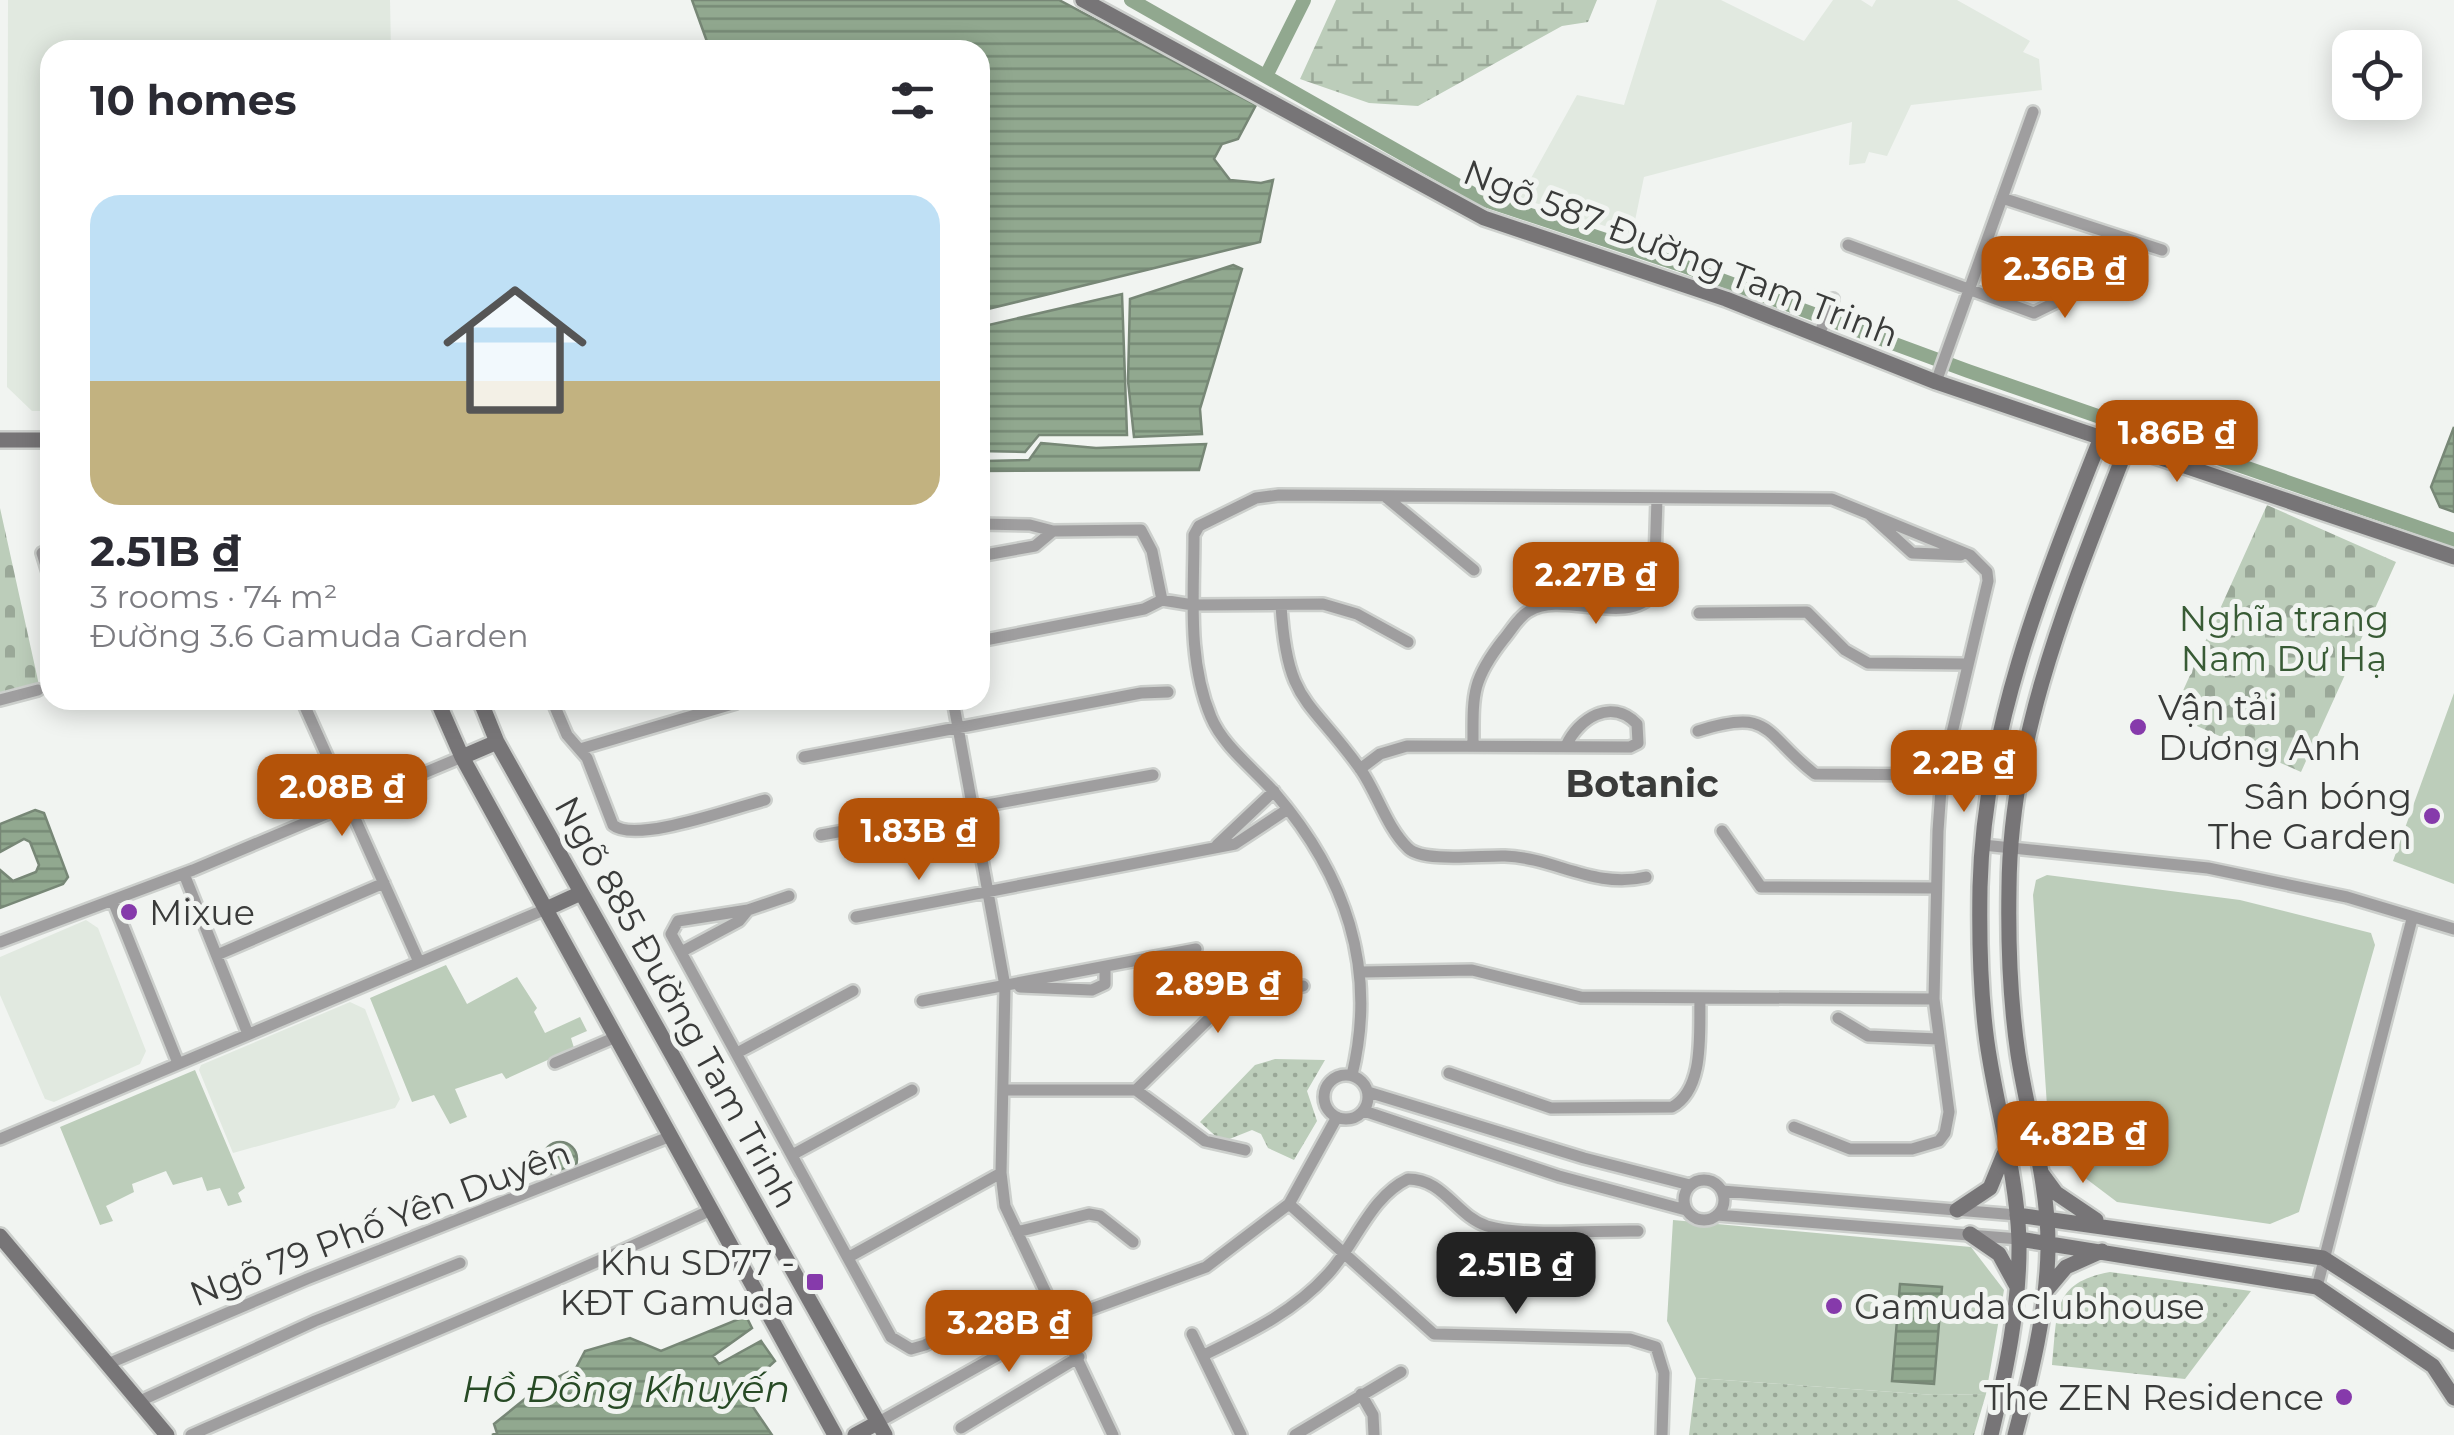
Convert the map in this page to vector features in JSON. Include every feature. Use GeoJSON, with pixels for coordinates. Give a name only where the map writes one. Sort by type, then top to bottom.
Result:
{"type":"FeatureCollection","features":[{"type":"Feature","properties":{"kind":"street","name":"Ngõ 587 Đường Tam Trinh"},"geometry":{"type":"LineString","coordinates":[[1083,0],[1484,218],[1821,331],[2115,440],[2454,557]]}},
{"type":"Feature","properties":{"kind":"street"},"geometry":{"type":"LineString","coordinates":[[1938,376],[2033,112]]}},
{"type":"Feature","properties":{"kind":"street"},"geometry":{"type":"LineString","coordinates":[[2002,198],[2162,250]]}},
{"type":"Feature","properties":{"kind":"street"},"geometry":{"type":"LineString","coordinates":[[1848,245],[2034,313],[2089,286],[2108,233]]}},
{"type":"Feature","properties":{"kind":"street"},"geometry":{"type":"LineString","coordinates":[[1821,331],[1832,304]]}},
{"type":"Feature","properties":{"kind":"street"},"geometry":{"type":"LineString","coordinates":[[1,438],[40,440]]}},
{"type":"Feature","properties":{"kind":"street"},"geometry":{"type":"LineString","coordinates":[[1990,1435],[2006,1374],[2019,1239],[1984,997],[1983,845],[2004,706],[2042,584],[2091,463],[2115,440]]}},
{"type":"Feature","properties":{"kind":"street"},"geometry":{"type":"LineString","coordinates":[[2016,1435],[2031,1375],[2048,1242],[2016,1033],[2009,915],[2010,846],[2035,704],[2050,649],[2117,472],[2115,440]]}},
{"type":"Feature","properties":{"kind":"street"},"geometry":{"type":"LineString","coordinates":[[2091,463],[2117,472]]}},
{"type":"Feature","properties":{"kind":"street"},"geometry":{"type":"LineString","coordinates":[[1352,1075],[1359,1048],[1362,972],[1344,898],[1311,838],[1212,720],[1194,651],[1194,535],[1211,516],[1256,498],[1832,499],[1970,555],[1987,572],[1988,581],[1942,775],[1934,888],[1934,999],[1948,1112],[1945,1133],[1938,1140],[1912,1149],[1850,1149],[1794,1127]]}},
{"type":"Feature","properties":{"kind":"street"},"geometry":{"type":"LineString","coordinates":[[1386,498],[1474,570]]}},
{"type":"Feature","properties":{"kind":"street"},"geometry":{"type":"LineString","coordinates":[[1474,746],[1477,676],[1524,614],[1544,607],[1640,605],[1654,593],[1657,498]]}},
{"type":"Feature","properties":{"kind":"street"},"geometry":{"type":"LineString","coordinates":[[1867,512],[1912,553],[1970,555]]}},
{"type":"Feature","properties":{"kind":"street"},"geometry":{"type":"LineString","coordinates":[[990,524],[1030,525],[1053,531],[1141,530],[1152,551],[1162,600]]}},
{"type":"Feature","properties":{"kind":"street"},"geometry":{"type":"LineString","coordinates":[[990,554],[1035,546],[1053,531]]}},
{"type":"Feature","properties":{"kind":"street"},"geometry":{"type":"LineString","coordinates":[[990,639],[1144,609],[1162,600],[1194,605],[1340,607],[1408,642]]}},
{"type":"Feature","properties":{"kind":"street"},"geometry":{"type":"LineString","coordinates":[[1281,605],[1284,644],[1298,693],[1360,769],[1408,848],[1416,853],[1527,858],[1596,880],[1646,876]]}},
{"type":"Feature","properties":{"kind":"street"},"geometry":{"type":"LineString","coordinates":[[1699,613],[1808,612],[1845,650],[1868,663],[1966,664]]}},
{"type":"Feature","properties":{"kind":"street"},"geometry":{"type":"LineString","coordinates":[[0,700],[38,690]]}},
{"type":"Feature","properties":{"kind":"street"},"geometry":{"type":"LineString","coordinates":[[804,757],[1141,693],[1168,692]]}},
{"type":"Feature","properties":{"kind":"street"},"geometry":{"type":"LineString","coordinates":[[306,710],[419,962]]}},
{"type":"Feature","properties":{"kind":"street","name":"Ngõ 885 Đường Tam Trinh"},"geometry":{"type":"LineString","coordinates":[[441,710],[462,757],[835,1435]]}},
{"type":"Feature","properties":{"kind":"street","name":"Ngõ 885 Đường Tam Trinh"},"geometry":{"type":"LineString","coordinates":[[484,710],[497,742],[881,1429]]}},
{"type":"Feature","properties":{"kind":"street"},"geometry":{"type":"LineString","coordinates":[[556,710],[567,735],[580,749],[612,824],[632,834],[764,800]]}},
{"type":"Feature","properties":{"kind":"street"},"geometry":{"type":"LineString","coordinates":[[580,749],[712,710]]}},
{"type":"Feature","properties":{"kind":"street"},"geometry":{"type":"LineString","coordinates":[[955,710],[1005,986],[1001,1173],[1005,1206],[1113,1435]]}},
{"type":"Feature","properties":{"kind":"street"},"geometry":{"type":"LineString","coordinates":[[1360,769],[1380,754],[1408,746],[1630,747],[1638,742],[1637,724],[1621,714],[1589,715],[1579,721],[1566,746]]}},
{"type":"Feature","properties":{"kind":"street"},"geometry":{"type":"LineString","coordinates":[[1698,731],[1728,721],[1753,721],[1815,774],[1942,775]]}},
{"type":"Feature","properties":{"kind":"street"},"geometry":{"type":"LineString","coordinates":[[0,942],[184,874],[497,742]]}},
{"type":"Feature","properties":{"kind":"street"},"geometry":{"type":"LineString","coordinates":[[821,835],[1153,775]]}},
{"type":"Feature","properties":{"kind":"street"},"geometry":{"type":"LineString","coordinates":[[1217,845],[1274,792]]}},
{"type":"Feature","properties":{"kind":"street"},"geometry":{"type":"LineString","coordinates":[[856,917],[1235,844],[1253,836],[1288,808]]}},
{"type":"Feature","properties":{"kind":"street"},"geometry":{"type":"LineString","coordinates":[[1722,831],[1760,888],[1934,888]]}},
{"type":"Feature","properties":{"kind":"street"},"geometry":{"type":"LineString","coordinates":[[1983,845],[2256,877],[2347,897],[2454,929]]}},
{"type":"Feature","properties":{"kind":"street"},"geometry":{"type":"LineString","coordinates":[[184,874],[248,1034]]}},
{"type":"Feature","properties":{"kind":"street"},"geometry":{"type":"LineString","coordinates":[[217,956],[384,883]]}},
{"type":"Feature","properties":{"kind":"street"},"geometry":{"type":"LineString","coordinates":[[0,1139],[581,893]]}},
{"type":"Feature","properties":{"kind":"street"},"geometry":{"type":"LineString","coordinates":[[789,896],[748,910],[675,922],[671,932],[891,1338],[911,1349],[1009,1302]]}},
{"type":"Feature","properties":{"kind":"street"},"geometry":{"type":"LineString","coordinates":[[112,901],[178,1063]]}},
{"type":"Feature","properties":{"kind":"street"},"geometry":{"type":"LineString","coordinates":[[682,952],[738,921],[748,910]]}},
{"type":"Feature","properties":{"kind":"street"},"geometry":{"type":"LineString","coordinates":[[2317,1287],[2412,919]]}},
{"type":"Feature","properties":{"kind":"street"},"geometry":{"type":"LineString","coordinates":[[922,1001],[1196,949]]}},
{"type":"Feature","properties":{"kind":"street"},"geometry":{"type":"LineString","coordinates":[[1005,986],[1092,990],[1105,984],[1105,966]]}},
{"type":"Feature","properties":{"kind":"street"},"geometry":{"type":"LineString","coordinates":[[1362,972],[1472,970],[1581,998],[1934,999]]}},
{"type":"Feature","properties":{"kind":"street"},"geometry":{"type":"LineString","coordinates":[[1136,1090],[1224,1004],[1303,986]]}},
{"type":"Feature","properties":{"kind":"street"},"geometry":{"type":"LineString","coordinates":[[737,1053],[853,991]]}},
{"type":"Feature","properties":{"kind":"street"},"geometry":{"type":"LineString","coordinates":[[1450,1073],[1551,1108],[1672,1107],[1690,1092],[1700,998]]}},
{"type":"Feature","properties":{"kind":"street"},"geometry":{"type":"LineString","coordinates":[[1838,1018],[1856,1031],[1880,1038],[1938,1039]]}},
{"type":"Feature","properties":{"kind":"street"},"geometry":{"type":"LineString","coordinates":[[555,1063],[616,1037]]}},
{"type":"Feature","properties":{"kind":"street"},"geometry":{"type":"LineString","coordinates":[[1352,1075],[1368,1092],[1584,1158],[1690,1185],[1708,1180],[1722,1191],[2047,1217],[2323,1258],[2454,1342]]}},
{"type":"Feature","properties":{"kind":"street"},"geometry":{"type":"LineString","coordinates":[[1352,1075],[1336,1077],[1325,1089],[1326,1106],[1337,1117],[1356,1117],[1364,1111],[1368,1092]]}},
{"type":"Feature","properties":{"kind":"street"},"geometry":{"type":"LineString","coordinates":[[792,1155],[912,1090]]}},
{"type":"Feature","properties":{"kind":"street"},"geometry":{"type":"LineString","coordinates":[[1005,1090],[1136,1090],[1205,1140],[1245,1150]]}},
{"type":"Feature","properties":{"kind":"street"},"geometry":{"type":"LineString","coordinates":[[1364,1111],[1578,1182],[1686,1210],[1702,1220],[1717,1215],[2048,1242],[2317,1287],[2433,1366],[2454,1398]]}},
{"type":"Feature","properties":{"kind":"street"},"geometry":{"type":"LineString","coordinates":[[855,1435],[881,1429],[1061,1320],[1206,1267],[1289,1204],[1337,1117]]}},
{"type":"Feature","properties":{"kind":"street","name":"Ngõ 79 Phố Yên Duyên"},"geometry":{"type":"LineString","coordinates":[[110,1363],[289,1286],[671,1136]]}},
{"type":"Feature","properties":{"kind":"street"},"geometry":{"type":"LineString","coordinates":[[1957,1210],[1990,1188],[2005,1150]]}},
{"type":"Feature","properties":{"kind":"street"},"geometry":{"type":"LineString","coordinates":[[1578,1182],[1584,1158]]}},
{"type":"Feature","properties":{"kind":"street"},"geometry":{"type":"LineString","coordinates":[[2040,1171],[2064,1200],[2104,1224]]}},
{"type":"Feature","properties":{"kind":"street"},"geometry":{"type":"LineString","coordinates":[[849,1257],[1001,1173]]}},
{"type":"Feature","properties":{"kind":"street"},"geometry":{"type":"LineString","coordinates":[[1204,1355],[1271,1321],[1318,1284],[1347,1252],[1381,1198],[1408,1179],[1434,1183],[1460,1210],[1484,1225],[1638,1230]]}},
{"type":"Feature","properties":{"kind":"street"},"geometry":{"type":"LineString","coordinates":[[1686,1210],[1684,1201],[1690,1185]]}},
{"type":"Feature","properties":{"kind":"street"},"geometry":{"type":"LineString","coordinates":[[1717,1215],[1722,1208],[1722,1191]]}},
{"type":"Feature","properties":{"kind":"street"},"geometry":{"type":"LineString","coordinates":[[1289,1204],[1434,1334],[1630,1339],[1656,1347],[1664,1373],[1662,1435]]}},
{"type":"Feature","properties":{"kind":"street"},"geometry":{"type":"LineString","coordinates":[[191,1435],[522,1290],[599,1262],[711,1210]]}},
{"type":"Feature","properties":{"kind":"street"},"geometry":{"type":"LineString","coordinates":[[1017,1232],[1089,1214],[1100,1216],[1133,1242]]}},
{"type":"Feature","properties":{"kind":"street"},"geometry":{"type":"LineString","coordinates":[[1970,1234],[1999,1254],[2017,1289]]}},
{"type":"Feature","properties":{"kind":"street"},"geometry":{"type":"LineString","coordinates":[[0,1236],[167,1435]]}},
{"type":"Feature","properties":{"kind":"street"},"geometry":{"type":"LineString","coordinates":[[2043,1296],[2066,1268],[2104,1251]]}},
{"type":"Feature","properties":{"kind":"street"},"geometry":{"type":"LineString","coordinates":[[140,1401],[315,1320],[460,1263]]}},
{"type":"Feature","properties":{"kind":"street"},"geometry":{"type":"LineString","coordinates":[[1192,1334],[1242,1435]]}},
{"type":"Feature","properties":{"kind":"street"},"geometry":{"type":"LineString","coordinates":[[961,1428],[1079,1357]]}},
{"type":"Feature","properties":{"kind":"street"},"geometry":{"type":"LineString","coordinates":[[1296,1435],[1401,1372]]}},
{"type":"Feature","properties":{"kind":"street"},"geometry":{"type":"LineString","coordinates":[[1361,1394],[1373,1415],[1374,1435]]}},
{"type":"Feature","properties":{"kind":"shaded area"},"geometry":{"type":"Polygon","coordinates":[[[8,0],[390,0],[391,40],[40,40],[40,411],[32,411],[7,387],[8,0]]]}},
{"type":"Feature","properties":{"kind":"shaded area"},"geometry":{"type":"Polygon","coordinates":[[[1657,0],[1721,0],[1804,41],[1833,0],[1861,0],[1872,7],[1876,0],[1957,0],[2030,41],[2023,52],[2039,59],[2042,90],[1911,105],[1887,156],[1869,152],[1865,163],[1849,165],[1852,122],[1644,177],[1632,235],[1520,198],[1577,95],[1624,105],[1657,0]]]}},
{"type":"Feature","properties":{"kind":"shaded area"},"geometry":{"type":"Polygon","coordinates":[[[86,920],[98,928],[146,1051],[140,1064],[54,1102],[45,1099],[0,995],[0,957],[86,920]]]}},
{"type":"Feature","properties":{"kind":"shaded area"},"geometry":{"type":"Polygon","coordinates":[[[350,1002],[365,1009],[400,1099],[395,1108],[233,1153],[199,1070],[201,1065],[350,1002]]]}},
{"type":"Feature","properties":{"kind":"green space"},"geometry":{"type":"Polygon","coordinates":[[[1336,0],[1597,0],[1588,22],[1562,26],[1418,106],[1369,103],[1300,79],[1336,0]]]}},
{"type":"Feature","properties":{"kind":"green space","name":"Nghĩa trang Nam Dư Hạ"},"geometry":{"type":"Polygon","coordinates":[[[2267,505],[2396,562],[2301,772],[2172,715],[2267,505]]]}},
{"type":"Feature","properties":{"kind":"green space"},"geometry":{"type":"Polygon","coordinates":[[[0,508],[39,685],[0,695],[0,508]]]}},
{"type":"Feature","properties":{"kind":"green space","name":"Sân bóng The Garden"},"geometry":{"type":"Polygon","coordinates":[[[2454,693],[2454,884],[2393,861],[2454,693]]]}},
{"type":"Feature","properties":{"kind":"green space"},"geometry":{"type":"Polygon","coordinates":[[[2047,875],[2240,900],[2371,933],[2375,945],[2299,1212],[2270,1224],[2117,1202],[2068,1165],[2047,1106],[2033,895],[2036,880],[2047,875]]]}},
{"type":"Feature","properties":{"kind":"green space"},"geometry":{"type":"Polygon","coordinates":[[[446,965],[467,1004],[517,977],[537,1008],[534,1012],[545,1033],[580,1017],[587,1031],[571,1038],[574,1048],[506,1079],[502,1073],[455,1089],[467,1117],[450,1124],[434,1095],[412,1102],[370,998],[446,965]]]}},
{"type":"Feature","properties":{"kind":"green space"},"geometry":{"type":"Polygon","coordinates":[[[1275,1059],[1325,1060],[1307,1091],[1317,1121],[1294,1160],[1268,1148],[1261,1134],[1252,1130],[1222,1142],[1200,1122],[1255,1065],[1275,1059]]]}},
{"type":"Feature","properties":{"kind":"green space"},"geometry":{"type":"Polygon","coordinates":[[[195,1070],[245,1188],[238,1193],[242,1202],[228,1206],[220,1188],[207,1191],[202,1177],[173,1185],[166,1171],[132,1184],[134,1192],[106,1206],[113,1221],[100,1225],[60,1127],[195,1070]]]}},
{"type":"Feature","properties":{"kind":"green space","name":"Gamuda Clubhouse"},"geometry":{"type":"Polygon","coordinates":[[[1673,1220],[1971,1247],[2004,1290],[1986,1394],[1934,1395],[1696,1378],[1667,1321],[1673,1220]]]}},
{"type":"Feature","properties":{"kind":"green space"},"geometry":{"type":"Polygon","coordinates":[[[2110,1272],[2251,1291],[2185,1379],[2052,1365],[2057,1315],[2067,1292],[2091,1277],[2110,1272]]]}},
{"type":"Feature","properties":{"kind":"green space"},"geometry":{"type":"Polygon","coordinates":[[[1696,1378],[1934,1395],[1986,1394],[1974,1435],[1689,1435],[1696,1378]]]}},
{"type":"Feature","properties":{"kind":"water"},"geometry":{"type":"Polygon","coordinates":[[[692,0],[1059,0],[1256,105],[1238,139],[1222,144],[1214,159],[1230,180],[1273,180],[1260,242],[990,309],[990,40],[706,40],[692,0]]]}},
{"type":"Feature","properties":{"kind":"water"},"geometry":{"type":"Polygon","coordinates":[[[1233,265],[1242,269],[1200,409],[1202,434],[1134,437],[1128,381],[1130,299],[1233,265]]]}},
{"type":"Feature","properties":{"kind":"water"},"geometry":{"type":"Polygon","coordinates":[[[1122,294],[1127,435],[1039,435],[1025,452],[990,451],[990,325],[1122,294]]]}},
{"type":"Feature","properties":{"kind":"water"},"geometry":{"type":"Polygon","coordinates":[[[2454,427],[2454,512],[2440,507],[2431,487],[2454,427]]]}},
{"type":"Feature","properties":{"kind":"water"},"geometry":{"type":"Polygon","coordinates":[[[1041,443],[1096,448],[1206,444],[1199,470],[990,471],[990,461],[1029,460],[1041,443]]]}},
{"type":"Feature","properties":{"kind":"water"},"geometry":{"type":"Polygon","coordinates":[[[35,810],[44,813],[68,877],[63,884],[0,908],[0,870],[13,881],[36,872],[39,865],[30,842],[24,839],[0,852],[0,824],[35,810]]]}},
{"type":"Feature","properties":{"kind":"water"},"geometry":{"type":"Polygon","coordinates":[[[560,1142],[572,1147],[577,1159],[572,1171],[560,1176],[548,1171],[543,1159],[548,1147],[560,1142]]]}},
{"type":"Feature","properties":{"kind":"water"},"geometry":{"type":"Polygon","coordinates":[[[1900,1284],[1942,1287],[1934,1384],[1892,1381],[1900,1284]]]}},
{"type":"Feature","properties":{"kind":"water","name":"Hồ Đồng Khuyến"},"geometry":{"type":"Polygon","coordinates":[[[746,1316],[752,1328],[713,1356],[719,1364],[761,1341],[775,1361],[742,1391],[772,1435],[492,1435],[497,1433],[494,1424],[525,1399],[532,1405],[557,1393],[552,1380],[576,1368],[585,1351],[630,1338],[661,1351],[746,1316]]]}},
{"type":"Feature","properties":{"kind":"waterway"},"geometry":{"type":"LineString","coordinates":[[1131,0],[1482,199],[1678,264],[1968,371],[2454,540]]}},
{"type":"Feature","properties":{"kind":"waterway"},"geometry":{"type":"LineString","coordinates":[[1267,74],[1304,0]]}},
{"type":"Feature","properties":{"kind":"place","name":"Vận tải Dương Anh"},"geometry":{"type":"Point","coordinates":[2138,727]}},
{"type":"Feature","properties":{"kind":"place","name":"Sân bóng The Garden"},"geometry":{"type":"Point","coordinates":[2432,816]}},
{"type":"Feature","properties":{"kind":"place","name":"Mixue"},"geometry":{"type":"Point","coordinates":[129,912]}},
{"type":"Feature","properties":{"kind":"place","name":"Khu SD77 - KĐT Gamuda"},"geometry":{"type":"Point","coordinates":[815,1282]}},
{"type":"Feature","properties":{"kind":"place","name":"Gamuda Clubhouse"},"geometry":{"type":"Point","coordinates":[1834,1306]}},
{"type":"Feature","properties":{"kind":"place","name":"The ZEN Residence"},"geometry":{"type":"Point","coordinates":[2344,1397]}},
{"type":"Feature","properties":{"kind":"district","name":"Botanic"},"geometry":{"type":"Point","coordinates":[1642,783]}}]}
